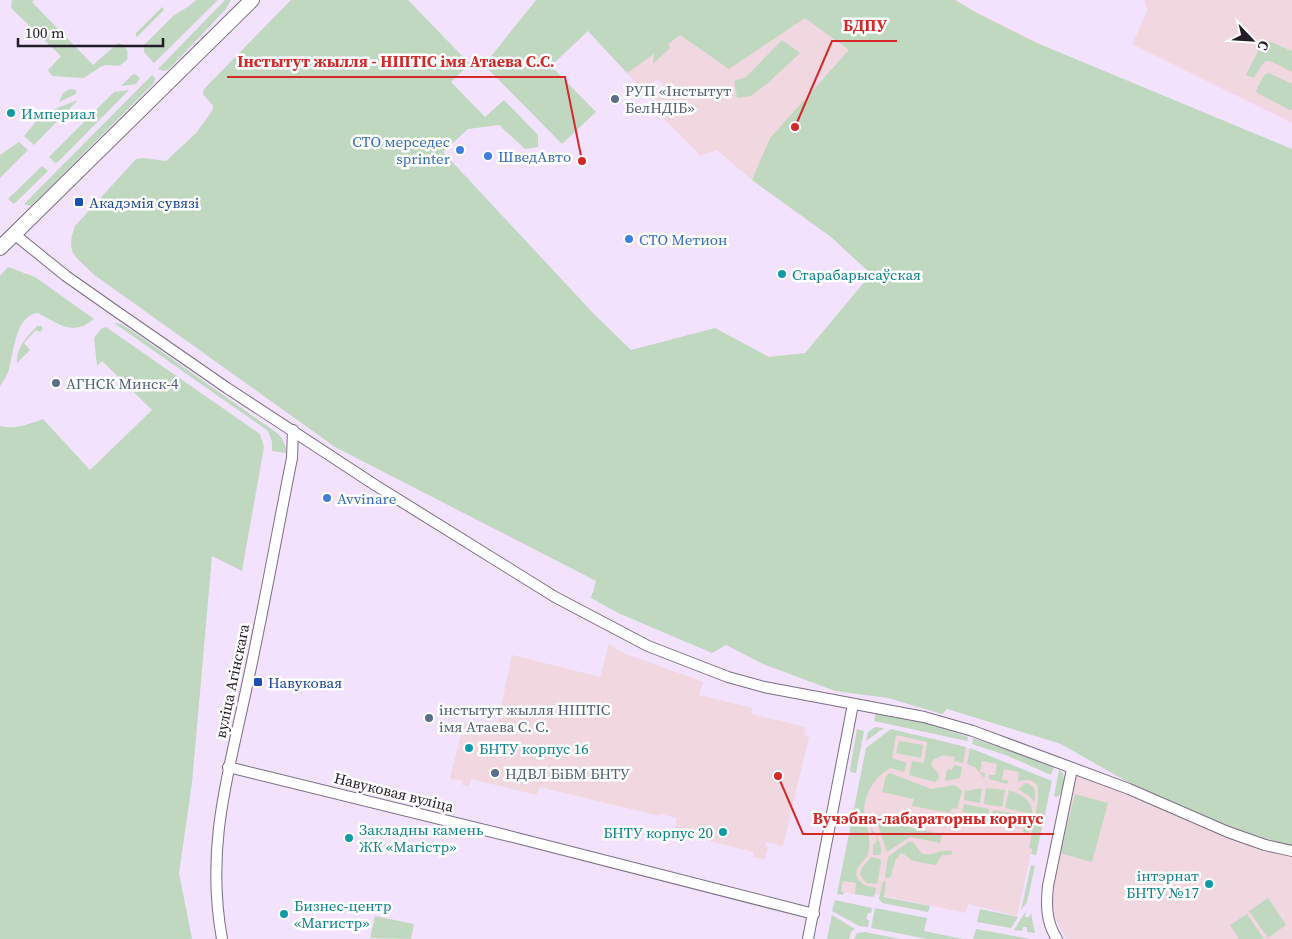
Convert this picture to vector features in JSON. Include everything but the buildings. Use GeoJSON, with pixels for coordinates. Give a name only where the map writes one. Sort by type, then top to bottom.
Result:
{"type":"FeatureCollection","features":[{"type":"Feature","properties":{"kind":"main road"},"geometry":{"type":"LineString","coordinates":[[0,248],[252,0]]}},
{"type":"Feature","properties":{"kind":"street"},"geometry":{"type":"LineString","coordinates":[[14,234],[74,281],[227,388],[375,485],[555,597],[641,643],[701,667],[764,687],[949,723],[1072,770],[1095,776],[1265,846],[1292,851]]}},
{"type":"Feature","properties":{"kind":"street","name":"вуліца Агінскага"},"geometry":{"type":"LineString","coordinates":[[222,939],[216,899],[216,854],[219,824],[228,767],[248,680],[292,458],[293,430]]}},
{"type":"Feature","properties":{"kind":"street"},"geometry":{"type":"LineString","coordinates":[[808,939],[853,704]]}},
{"type":"Feature","properties":{"kind":"street","name":"Навуковая вуліца"},"geometry":{"type":"LineString","coordinates":[[228,767],[522,839],[814,914]]}},
{"type":"Feature","properties":{"kind":"street"},"geometry":{"type":"LineString","coordinates":[[1057,939],[1052,932],[1046,904],[1072,770]]}},
{"type":"Feature","properties":{"kind":"shaded area"},"geometry":{"type":"Polygon","coordinates":[[[955,0],[831,237],[752,180],[717,150],[701,156],[650,105],[667,89],[657,79],[643,90],[588,31],[955,0]]]}},
{"type":"Feature","properties":{"kind":"shaded area"},"geometry":{"type":"Polygon","coordinates":[[[1144,0],[1292,0],[1292,123],[1132,44],[1148,10],[1144,0]]]}},
{"type":"Feature","properties":{"kind":"shaded area"},"geometry":{"type":"Polygon","coordinates":[[[609,644],[621,652],[703,682],[699,695],[753,708],[751,714],[806,727],[804,735],[809,736],[783,846],[766,842],[765,846],[768,847],[765,860],[753,857],[754,852],[680,834],[682,829],[675,827],[677,818],[661,814],[660,816],[540,787],[537,795],[471,779],[469,786],[462,785],[463,781],[450,778],[464,723],[496,731],[512,655],[600,677],[609,644]]]}},
{"type":"Feature","properties":{"kind":"shaded area"},"geometry":{"type":"Polygon","coordinates":[[[894,731],[968,748],[1047,779],[1017,916],[968,904],[966,913],[875,894],[874,897],[841,892],[870,747],[894,731]]]}},
{"type":"Feature","properties":{"kind":"shaded area"},"geometry":{"type":"Polygon","coordinates":[[[1072,769],[1292,851],[1292,939],[1066,939],[1052,912],[1054,887],[1073,784],[1072,769]]]}},
{"type":"Feature","properties":{"kind":"green space"},"geometry":{"type":"Polygon","coordinates":[[[11,0],[34,0],[32,2],[93,65],[118,43],[126,49],[128,54],[127,60],[119,66],[106,65],[100,67],[84,78],[52,76],[48,70],[61,56],[11,8],[11,0]]]}},
{"type":"Feature","properties":{"kind":"green space"},"geometry":{"type":"Polygon","coordinates":[[[196,0],[218,0],[154,63],[144,52],[144,45],[173,16],[196,0]]]}},
{"type":"Feature","properties":{"kind":"green space"},"geometry":{"type":"Polygon","coordinates":[[[225,0],[231,0],[225,10],[168,70],[158,69],[225,0]]]}},
{"type":"Feature","properties":{"kind":"green space"},"geometry":{"type":"Polygon","coordinates":[[[291,0],[408,0],[470,64],[451,82],[485,117],[504,100],[538,135],[538,147],[525,149],[499,125],[468,129],[443,152],[593,313],[631,350],[715,328],[769,357],[805,353],[871,274],[831,237],[752,180],[770,138],[849,50],[805,18],[729,69],[680,35],[668,44],[670,48],[653,64],[654,54],[627,73],[588,31],[551,66],[596,112],[562,144],[484,65],[536,0],[955,0],[1037,43],[1292,149],[1292,849],[1280,848],[1161,801],[1061,744],[947,709],[942,714],[888,698],[835,691],[763,664],[726,645],[712,653],[618,613],[591,598],[596,581],[335,447],[93,274],[77,258],[72,248],[72,235],[75,226],[136,159],[166,161],[196,133],[212,111],[213,106],[203,94],[204,89],[291,0]]]}},
{"type":"Feature","properties":{"kind":"green space"},"geometry":{"type":"Polygon","coordinates":[[[162,7],[164,10],[136,37],[136,33],[162,7]]]}},
{"type":"Feature","properties":{"kind":"green space"},"geometry":{"type":"Polygon","coordinates":[[[1264,39],[1292,51],[1292,72],[1273,62],[1266,61],[1254,78],[1246,75],[1264,39]]]}},
{"type":"Feature","properties":{"kind":"green space"},"geometry":{"type":"Polygon","coordinates":[[[782,40],[800,53],[751,96],[737,98],[734,81],[746,77],[782,40]]]}},
{"type":"Feature","properties":{"kind":"green space"},"geometry":{"type":"Polygon","coordinates":[[[1269,73],[1292,84],[1292,110],[1257,93],[1256,91],[1264,75],[1269,73]]]}},
{"type":"Feature","properties":{"kind":"green space"},"geometry":{"type":"Polygon","coordinates":[[[135,74],[140,78],[136,84],[121,86],[132,75],[135,74]]]}},
{"type":"Feature","properties":{"kind":"green space"},"geometry":{"type":"Polygon","coordinates":[[[152,75],[155,78],[154,83],[31,206],[24,204],[152,75]]]}},
{"type":"Feature","properties":{"kind":"green space"},"geometry":{"type":"Polygon","coordinates":[[[70,89],[76,90],[76,94],[59,102],[63,93],[70,89]]]}},
{"type":"Feature","properties":{"kind":"green space"},"geometry":{"type":"Polygon","coordinates":[[[129,90],[58,162],[55,163],[49,157],[114,92],[129,90]]]}},
{"type":"Feature","properties":{"kind":"green space"},"geometry":{"type":"Polygon","coordinates":[[[78,100],[34,145],[24,136],[42,114],[78,100]]]}},
{"type":"Feature","properties":{"kind":"green space"},"geometry":{"type":"Polygon","coordinates":[[[19,142],[28,150],[0,178],[0,155],[19,142]]]}},
{"type":"Feature","properties":{"kind":"green space"},"geometry":{"type":"Polygon","coordinates":[[[42,166],[48,171],[14,204],[8,199],[42,166]]]}},
{"type":"Feature","properties":{"kind":"green space"},"geometry":{"type":"Polygon","coordinates":[[[8,267],[35,277],[94,319],[79,327],[72,328],[59,324],[38,313],[30,315],[24,321],[16,337],[8,372],[0,386],[0,276],[8,267]]]}},
{"type":"Feature","properties":{"kind":"green space"},"geometry":{"type":"Polygon","coordinates":[[[114,323],[121,324],[131,330],[277,433],[283,440],[287,453],[272,451],[272,442],[268,431],[114,323]]]}},
{"type":"Feature","properties":{"kind":"green space"},"geometry":{"type":"Polygon","coordinates":[[[37,326],[41,326],[43,329],[40,332],[36,330],[24,343],[30,350],[17,363],[20,347],[37,326]]]}},
{"type":"Feature","properties":{"kind":"green space"},"geometry":{"type":"Polygon","coordinates":[[[106,327],[260,434],[264,447],[242,571],[212,556],[192,783],[179,873],[192,939],[0,939],[0,426],[17,427],[43,419],[90,470],[152,410],[102,361],[97,366],[94,338],[101,329],[106,327]]]}},
{"type":"Feature","properties":{"kind":"green space"},"geometry":{"type":"Polygon","coordinates":[[[876,713],[928,723],[968,737],[967,741],[874,721],[876,713]]]}},
{"type":"Feature","properties":{"kind":"green space"},"geometry":{"type":"Polygon","coordinates":[[[875,727],[884,728],[866,741],[868,732],[875,727]]]}},
{"type":"Feature","properties":{"kind":"green space"},"geometry":{"type":"Polygon","coordinates":[[[857,729],[864,731],[856,773],[850,770],[857,729]]]}},
{"type":"Feature","properties":{"kind":"green space"},"geometry":{"type":"Polygon","coordinates":[[[891,729],[966,747],[963,763],[954,761],[955,757],[943,755],[933,760],[931,765],[938,773],[939,778],[935,782],[909,775],[912,761],[924,762],[927,742],[896,735],[892,758],[907,763],[904,772],[891,768],[885,771],[870,788],[864,809],[870,845],[867,857],[858,867],[856,873],[863,884],[876,888],[874,897],[855,894],[856,883],[843,881],[841,891],[844,892],[843,895],[837,894],[866,748],[891,729]]]}},
{"type":"Feature","properties":{"kind":"green space"},"geometry":{"type":"Polygon","coordinates":[[[973,738],[1054,767],[1051,775],[1008,756],[972,744],[973,738]]]}},
{"type":"Feature","properties":{"kind":"green space"},"geometry":{"type":"Polygon","coordinates":[[[899,741],[923,745],[921,758],[896,753],[899,741]]]}},
{"type":"Feature","properties":{"kind":"green space"},"geometry":{"type":"Polygon","coordinates":[[[970,748],[1052,781],[1036,855],[1031,854],[1032,849],[1029,847],[1038,801],[1038,786],[1029,780],[1018,782],[1019,772],[1004,769],[1002,779],[1008,781],[1007,784],[989,779],[989,775],[995,775],[997,764],[982,761],[980,772],[985,773],[985,777],[983,777],[975,767],[967,764],[970,748]]]}},
{"type":"Feature","properties":{"kind":"green space"},"geometry":{"type":"Polygon","coordinates":[[[954,765],[962,767],[960,778],[945,781],[947,769],[952,770],[954,765]]]}},
{"type":"Feature","properties":{"kind":"green space"},"geometry":{"type":"Polygon","coordinates":[[[1059,770],[1063,773],[1064,783],[1060,795],[1057,797],[1054,796],[1059,770]]]}},
{"type":"Feature","properties":{"kind":"green space"},"geometry":{"type":"Polygon","coordinates":[[[890,773],[931,789],[955,785],[962,791],[957,809],[952,808],[950,813],[912,806],[914,799],[882,792],[886,776],[890,773]]]}},
{"type":"Feature","properties":{"kind":"green space"},"geometry":{"type":"Polygon","coordinates":[[[1026,783],[1032,786],[1034,790],[1034,802],[1029,796],[1018,789],[1026,783]]]}},
{"type":"Feature","properties":{"kind":"green space"},"geometry":{"type":"Polygon","coordinates":[[[982,788],[980,803],[964,800],[965,791],[982,788]]]}},
{"type":"Feature","properties":{"kind":"green space"},"geometry":{"type":"Polygon","coordinates":[[[986,788],[1005,790],[1002,807],[984,804],[986,788]]]}},
{"type":"Feature","properties":{"kind":"green space"},"geometry":{"type":"Polygon","coordinates":[[[1009,790],[1028,801],[1032,814],[1005,808],[1009,790]]]}},
{"type":"Feature","properties":{"kind":"green space"},"geometry":{"type":"Polygon","coordinates":[[[1075,794],[1108,803],[1092,862],[1060,853],[1075,794]]]}},
{"type":"Feature","properties":{"kind":"green space"},"geometry":{"type":"Polygon","coordinates":[[[964,804],[989,809],[988,816],[962,812],[964,804]]]}},
{"type":"Feature","properties":{"kind":"green space"},"geometry":{"type":"Polygon","coordinates":[[[993,810],[1022,815],[1019,828],[991,823],[993,810]]]}},
{"type":"Feature","properties":{"kind":"green space"},"geometry":{"type":"Polygon","coordinates":[[[1025,816],[1032,817],[1028,833],[1023,832],[1025,816]]]}},
{"type":"Feature","properties":{"kind":"green space"},"geometry":{"type":"Polygon","coordinates":[[[876,819],[902,822],[902,826],[942,834],[940,843],[910,837],[887,852],[876,819]]]}},
{"type":"Feature","properties":{"kind":"green space"},"geometry":{"type":"Polygon","coordinates":[[[871,827],[877,837],[880,845],[880,855],[873,855],[873,845],[877,839],[875,835],[871,834],[871,827]]]}},
{"type":"Feature","properties":{"kind":"green space"},"geometry":{"type":"Polygon","coordinates":[[[912,841],[922,854],[952,851],[951,855],[942,855],[936,865],[913,861],[902,853],[896,858],[890,878],[886,878],[888,857],[912,841]]]}},
{"type":"Feature","properties":{"kind":"green space"},"geometry":{"type":"Polygon","coordinates":[[[871,857],[880,859],[881,863],[877,884],[866,883],[860,875],[862,868],[871,857]]]}},
{"type":"Feature","properties":{"kind":"green space"},"geometry":{"type":"Polygon","coordinates":[[[1031,865],[1035,866],[1027,902],[1021,910],[1031,865]]]}},
{"type":"Feature","properties":{"kind":"green space"},"geometry":{"type":"Polygon","coordinates":[[[883,881],[886,882],[884,897],[930,906],[928,912],[882,903],[879,899],[883,881]]]}},
{"type":"Feature","properties":{"kind":"green space"},"geometry":{"type":"Polygon","coordinates":[[[1268,898],[1286,925],[1268,938],[1249,911],[1268,898]]]}},
{"type":"Feature","properties":{"kind":"green space"},"geometry":{"type":"Polygon","coordinates":[[[835,900],[872,908],[871,913],[868,913],[866,919],[869,920],[868,927],[859,926],[832,911],[835,900]]]}},
{"type":"Feature","properties":{"kind":"green space"},"geometry":{"type":"Polygon","coordinates":[[[875,908],[927,918],[924,931],[963,939],[927,939],[871,928],[875,908]]]}},
{"type":"Feature","properties":{"kind":"green space"},"geometry":{"type":"Polygon","coordinates":[[[980,909],[1018,917],[1011,928],[977,922],[980,909]]]}},
{"type":"Feature","properties":{"kind":"green space"},"geometry":{"type":"Polygon","coordinates":[[[1026,911],[1025,917],[1029,917],[1031,913],[1035,933],[1027,932],[1027,927],[1023,927],[1022,931],[1014,930],[1026,911]]]}},
{"type":"Feature","properties":{"kind":"green space"},"geometry":{"type":"Polygon","coordinates":[[[1247,914],[1264,939],[1239,939],[1230,925],[1247,914]]]}},
{"type":"Feature","properties":{"kind":"green space"},"geometry":{"type":"Polygon","coordinates":[[[832,915],[855,929],[851,932],[849,939],[827,939],[832,915]]]}},
{"type":"Feature","properties":{"kind":"green space"},"geometry":{"type":"Polygon","coordinates":[[[375,916],[414,924],[411,939],[370,938],[375,916]]]}},
{"type":"Feature","properties":{"kind":"green space"},"geometry":{"type":"Polygon","coordinates":[[[976,929],[1031,939],[973,939],[976,929]]]}},
{"type":"Feature","properties":{"kind":"green space"},"geometry":{"type":"Polygon","coordinates":[[[865,932],[900,939],[854,939],[857,933],[865,932]]]}},
{"type":"Feature","properties":{"kind":"place","name":"РУП «Інстытут БелНДІБ»"},"geometry":{"type":"Point","coordinates":[615,99]}},
{"type":"Feature","properties":{"kind":"place","name":"Империал"},"geometry":{"type":"Point","coordinates":[11,113]}},
{"type":"Feature","properties":{"kind":"place","name":"БДПУ"},"geometry":{"type":"Point","coordinates":[795,127]}},
{"type":"Feature","properties":{"kind":"place","name":"СТО мерседес sprinter"},"geometry":{"type":"Point","coordinates":[460,150]}},
{"type":"Feature","properties":{"kind":"place","name":"ШведАвто"},"geometry":{"type":"Point","coordinates":[488,156]}},
{"type":"Feature","properties":{"kind":"place","name":"Інстытут жылля - НІПТІС імя Атаева С.С."},"geometry":{"type":"Point","coordinates":[582,161]}},
{"type":"Feature","properties":{"kind":"place","name":"Акадэмія сувязі"},"geometry":{"type":"Point","coordinates":[79,202]}},
{"type":"Feature","properties":{"kind":"place","name":"СТО Метион"},"geometry":{"type":"Point","coordinates":[629,239]}},
{"type":"Feature","properties":{"kind":"place","name":"Старабарысаўская"},"geometry":{"type":"Point","coordinates":[782,274]}},
{"type":"Feature","properties":{"kind":"place","name":"АГНСК Минск-4"},"geometry":{"type":"Point","coordinates":[56,383]}},
{"type":"Feature","properties":{"kind":"place","name":"Avvinare"},"geometry":{"type":"Point","coordinates":[327,498]}},
{"type":"Feature","properties":{"kind":"place","name":"Навуковая"},"geometry":{"type":"Point","coordinates":[258,682]}},
{"type":"Feature","properties":{"kind":"place","name":"інстытут жылля НІПТІС імя Атаева С. С."},"geometry":{"type":"Point","coordinates":[429,718]}},
{"type":"Feature","properties":{"kind":"place","name":"БНТУ корпус 16"},"geometry":{"type":"Point","coordinates":[469,748]}},
{"type":"Feature","properties":{"kind":"place","name":"НДВЛ БіБМ БНТУ"},"geometry":{"type":"Point","coordinates":[495,773]}},
{"type":"Feature","properties":{"kind":"place","name":"Вучэбна-лабараторны корпус"},"geometry":{"type":"Point","coordinates":[778,776]}},
{"type":"Feature","properties":{"kind":"place","name":"БНТУ корпус 20"},"geometry":{"type":"Point","coordinates":[723,832]}},
{"type":"Feature","properties":{"kind":"place","name":"Закладны камень ЖК «Магістр»"},"geometry":{"type":"Point","coordinates":[349,838]}},
{"type":"Feature","properties":{"kind":"place","name":"інтэрнат БНТУ №17"},"geometry":{"type":"Point","coordinates":[1209,884]}},
{"type":"Feature","properties":{"kind":"place","name":"Бизнес-центр «Магистр»"},"geometry":{"type":"Point","coordinates":[284,914]}}]}
